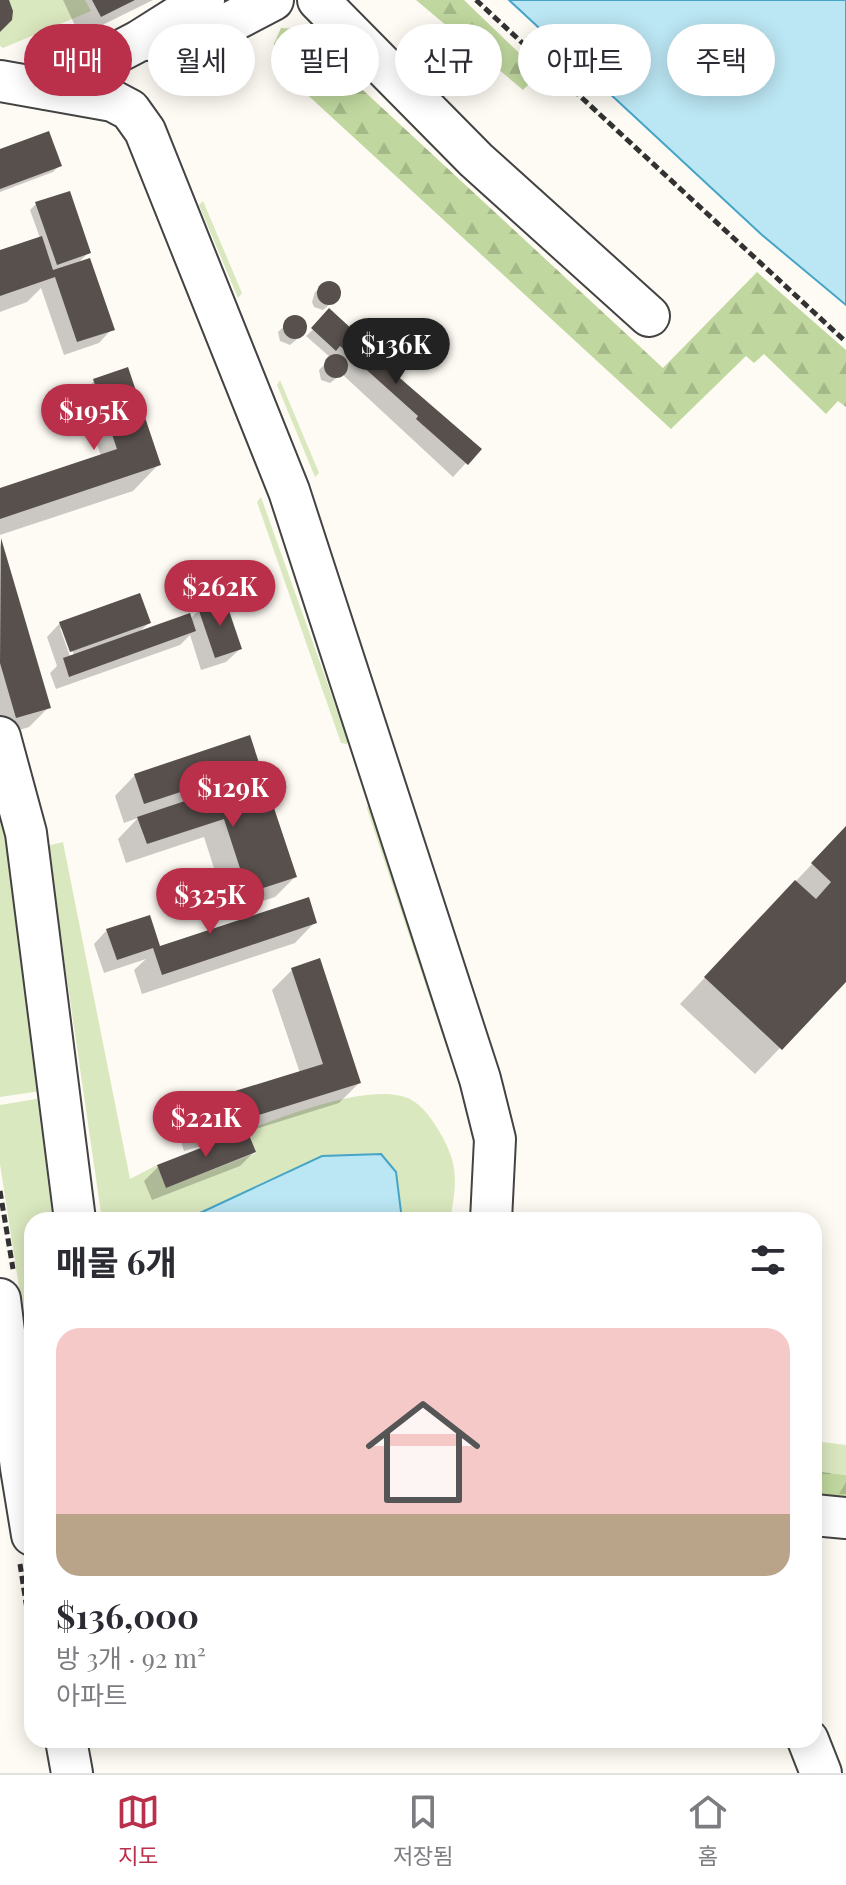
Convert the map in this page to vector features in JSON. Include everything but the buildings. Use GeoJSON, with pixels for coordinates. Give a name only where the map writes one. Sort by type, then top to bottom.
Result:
{"type":"FeatureCollection","features":[{"type":"Feature","properties":{"kind":"street"},"geometry":{"type":"LineString","coordinates":[[132,45],[204,0]]}},
{"type":"Feature","properties":{"kind":"street"},"geometry":{"type":"LineString","coordinates":[[139,41],[204,36],[273,0]]}},
{"type":"Feature","properties":{"kind":"street"},"geometry":{"type":"LineString","coordinates":[[318,0],[476,160],[649,316]]}},
{"type":"Feature","properties":{"kind":"street"},"geometry":{"type":"LineString","coordinates":[[0,81],[24,85]]}},
{"type":"Feature","properties":{"kind":"street"},"geometry":{"type":"LineString","coordinates":[[86,96],[113,101],[130,110],[145,131],[289,491],[480,1079],[495,1139],[491,1212]]}},
{"type":"Feature","properties":{"kind":"street"},"geometry":{"type":"LineString","coordinates":[[0,737],[26,833],[74,1212]]}},
{"type":"Feature","properties":{"kind":"street"},"geometry":{"type":"LineString","coordinates":[[0,1299],[4,1358],[24,1486]]}},
{"type":"Feature","properties":{"kind":"street"},"geometry":{"type":"LineString","coordinates":[[822,1516],[846,1518]]}},
{"type":"Feature","properties":{"kind":"street"},"geometry":{"type":"LineString","coordinates":[[67,1748],[72,1773]]}},
{"type":"Feature","properties":{"kind":"street"},"geometry":{"type":"LineString","coordinates":[[811,1748],[821,1773]]}},
{"type":"Feature","properties":{"kind":"path"},"geometry":{"type":"LineString","coordinates":[[476,0],[846,342]]}},
{"type":"Feature","properties":{"kind":"green space"},"geometry":{"type":"Polygon","coordinates":[[[0,0],[85,0],[91,11],[60,24],[24,24],[24,39],[3,48],[0,46],[0,0]]]}},
{"type":"Feature","properties":{"kind":"green space"},"geometry":{"type":"Polygon","coordinates":[[[416,0],[464,0],[489,24],[445,24],[416,0]]]}},
{"type":"Feature","properties":{"kind":"green space"},"geometry":{"type":"Polygon","coordinates":[[[502,36],[518,52],[518,86],[502,72],[502,36]]]}},
{"type":"Feature","properties":{"kind":"green space"},"geometry":{"type":"Polygon","coordinates":[[[309,96],[369,96],[663,368],[757,272],[846,350],[846,407],[838,401],[826,414],[764,354],[754,363],[746,356],[671,429],[309,96]]]}},
{"type":"Feature","properties":{"kind":"green space"},"geometry":{"type":"Polygon","coordinates":[[[203,201],[242,293],[238,298],[199,205],[203,201]]]}},
{"type":"Feature","properties":{"kind":"green space"},"geometry":{"type":"Polygon","coordinates":[[[280,380],[319,473],[315,477],[277,385],[280,380]]]}},
{"type":"Feature","properties":{"kind":"green space"},"geometry":{"type":"Polygon","coordinates":[[[261,497],[347,744],[341,743],[257,502],[261,497]]]}},
{"type":"Feature","properties":{"kind":"green space"},"geometry":{"type":"Polygon","coordinates":[[[371,805],[454,1053],[448,1052],[367,809],[371,805]]]}},
{"type":"Feature","properties":{"kind":"green space"},"geometry":{"type":"Polygon","coordinates":[[[0,806],[13,853],[48,1090],[0,1097],[0,806]]]}},
{"type":"Feature","properties":{"kind":"green space"},"geometry":{"type":"Polygon","coordinates":[[[63,842],[130,1179],[157,1165],[166,1188],[256,1153],[247,1130],[328,1102],[374,1094],[394,1095],[419,1105],[446,1143],[455,1174],[451,1212],[401,1212],[396,1173],[381,1154],[322,1156],[202,1212],[101,1212],[56,903],[42,847],[63,842]]]}},
{"type":"Feature","properties":{"kind":"green space"},"geometry":{"type":"Polygon","coordinates":[[[48,1097],[61,1212],[24,1212],[24,1319],[0,1164],[0,1105],[48,1097]]]}},
{"type":"Feature","properties":{"kind":"green space"},"geometry":{"type":"Polygon","coordinates":[[[822,1442],[846,1445],[846,1475],[822,1472],[822,1442]]]}},
{"type":"Feature","properties":{"kind":"green space"},"geometry":{"type":"Polygon","coordinates":[[[822,1472],[846,1475],[846,1504],[822,1502],[822,1472]]]}},
{"type":"Feature","properties":{"kind":"water"},"geometry":{"type":"Polygon","coordinates":[[[509,0],[846,0],[846,305],[762,235],[612,96],[651,96],[651,24],[535,24],[509,0]]]}},
{"type":"Feature","properties":{"kind":"water"},"geometry":{"type":"Polygon","coordinates":[[[381,1154],[396,1172],[401,1212],[202,1212],[322,1156],[381,1154]]]}}]}
